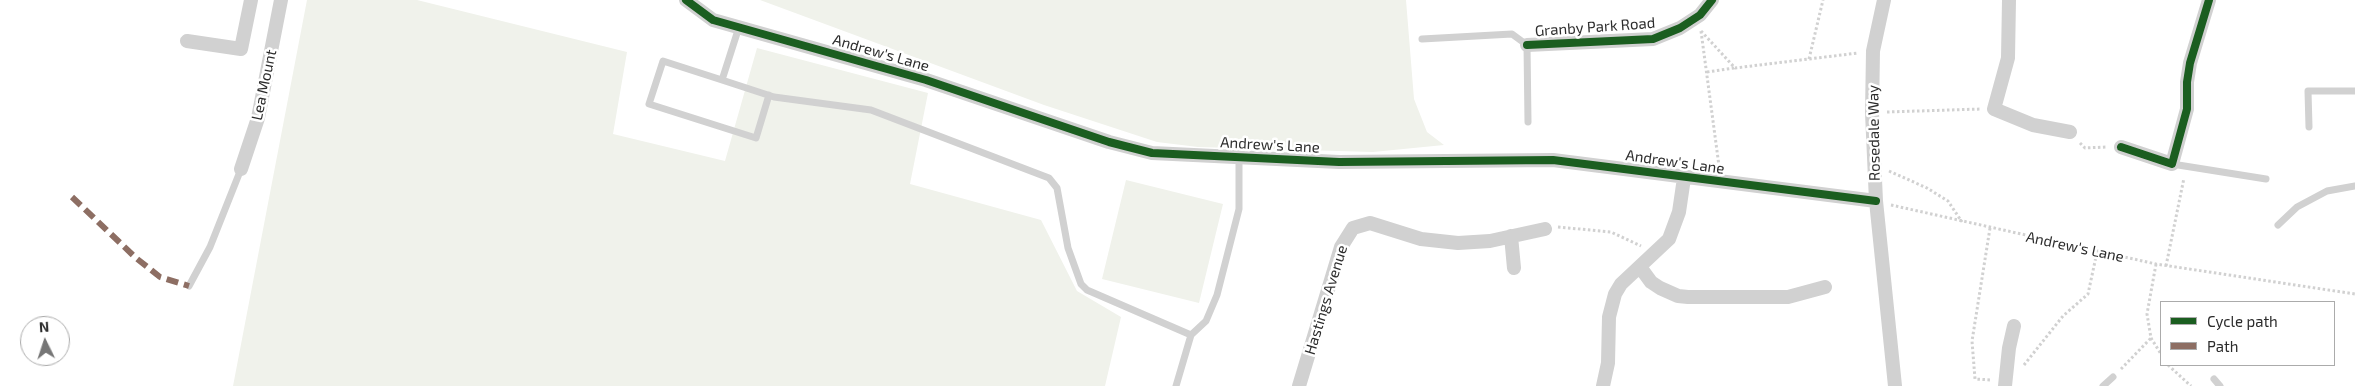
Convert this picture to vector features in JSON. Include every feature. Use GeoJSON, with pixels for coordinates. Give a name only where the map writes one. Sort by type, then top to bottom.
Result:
{"type":"FeatureCollection","features":[{"type":"Feature","properties":{"kind":"street"},"geometry":{"type":"LineString","coordinates":[[187,41],[241,49],[251,0]]}},
{"type":"Feature","properties":{"kind":"street","name":"Lea Mount"},"geometry":{"type":"LineString","coordinates":[[241,169],[258,118],[281,0]]}},
{"type":"Feature","properties":{"kind":"street","name":"Andrew's Lane"},"geometry":{"type":"LineString","coordinates":[[686,0],[713,20],[926,80],[1109,142],[1152,153],[1339,162],[1553,160],[1722,183],[1876,201]]}},
{"type":"Feature","properties":{"kind":"street","name":"Granby Park Road"},"geometry":{"type":"LineString","coordinates":[[1527,45],[1653,38],[1674,31],[1700,15],[1712,0]]}},
{"type":"Feature","properties":{"kind":"street","name":"Rosedale Way"},"geometry":{"type":"LineString","coordinates":[[1884,0],[1873,51],[1872,113],[1876,201],[1895,386]]}},
{"type":"Feature","properties":{"kind":"street"},"geometry":{"type":"LineString","coordinates":[[2009,0],[2008,58],[1994,109],[2032,125],[2070,132]]}},
{"type":"Feature","properties":{"kind":"street"},"geometry":{"type":"LineString","coordinates":[[2121,147],[2172,164],[2187,109],[2187,82],[2190,64],[2209,0]]}},
{"type":"Feature","properties":{"kind":"street"},"geometry":{"type":"LineString","coordinates":[[1603,386],[1608,363],[1609,317],[1612,304],[1621,284],[1669,239],[1676,226],[1684,178]]}},
{"type":"Feature","properties":{"kind":"street","name":"Hastings Avenue"},"geometry":{"type":"LineString","coordinates":[[1299,386],[1341,246],[1353,228],[1370,223],[1421,238],[1458,244],[1474,243],[1545,230]]}},
{"type":"Feature","properties":{"kind":"street"},"geometry":{"type":"LineString","coordinates":[[1511,236],[1514,268]]}},
{"type":"Feature","properties":{"kind":"street"},"geometry":{"type":"LineString","coordinates":[[1640,267],[1652,282],[1678,296],[1788,298],[1825,287]]}},
{"type":"Feature","properties":{"kind":"street"},"geometry":{"type":"LineString","coordinates":[[2005,383],[2008,348],[2014,326]]}},
{"type":"Feature","properties":{"kind":"lane"},"geometry":{"type":"LineString","coordinates":[[722,80],[738,27]]}},
{"type":"Feature","properties":{"kind":"lane"},"geometry":{"type":"LineString","coordinates":[[1422,39],[1512,34],[1527,45],[1528,122]]}},
{"type":"Feature","properties":{"kind":"lane"},"geometry":{"type":"LineString","coordinates":[[769,95],[756,138],[649,104],[663,62],[769,95],[871,110],[1049,178],[1057,188],[1068,248],[1081,284],[1087,290],[1192,335]]}},
{"type":"Feature","properties":{"kind":"lane"},"geometry":{"type":"LineString","coordinates":[[2309,127],[2308,91],[2355,91]]}},
{"type":"Feature","properties":{"kind":"lane"},"geometry":{"type":"LineString","coordinates":[[1176,386],[1192,335],[1206,321],[1217,295],[1239,209],[1240,157]]}},
{"type":"Feature","properties":{"kind":"lane"},"geometry":{"type":"LineString","coordinates":[[2172,164],[2266,178]]}},
{"type":"Feature","properties":{"kind":"lane"},"geometry":{"type":"LineString","coordinates":[[189,286],[210,247],[241,169]]}},
{"type":"Feature","properties":{"kind":"lane"},"geometry":{"type":"LineString","coordinates":[[2278,225],[2296,207],[2327,191],[2355,186]]}},
{"type":"Feature","properties":{"kind":"lane"},"geometry":{"type":"LineString","coordinates":[[2103,386],[2113,377]]}},
{"type":"Feature","properties":{"kind":"lane"},"geometry":{"type":"LineString","coordinates":[[2214,379],[2220,386]]}},
{"type":"Feature","properties":{"kind":"path"},"geometry":{"type":"LineString","coordinates":[[1809,59],[1823,0]]}},
{"type":"Feature","properties":{"kind":"path"},"geometry":{"type":"LineString","coordinates":[[1700,15],[1722,183]]}},
{"type":"Feature","properties":{"kind":"path"},"geometry":{"type":"LineString","coordinates":[[1701,31],[1735,68]]}},
{"type":"Feature","properties":{"kind":"path"},"geometry":{"type":"LineString","coordinates":[[1707,72],[1873,51]]}},
{"type":"Feature","properties":{"kind":"path"},"geometry":{"type":"LineString","coordinates":[[1872,113],[1994,109]]}},
{"type":"Feature","properties":{"kind":"path"},"geometry":{"type":"LineString","coordinates":[[2070,132],[2085,148],[2100,147],[2114,150],[2121,147]]}},
{"type":"Feature","properties":{"kind":"path"},"geometry":{"type":"LineString","coordinates":[[2166,266],[2184,178],[2172,164]]}},
{"type":"Feature","properties":{"kind":"path"},"geometry":{"type":"LineString","coordinates":[[1889,171],[1927,188],[1948,201],[1962,222]]}},
{"type":"Feature","properties":{"kind":"path"},"geometry":{"type":"LineString","coordinates":[[1545,230],[1551,227],[1570,226],[1611,232],[1639,244],[1653,256]]}},
{"type":"Feature","properties":{"kind":"path"},"geometry":{"type":"LineString","coordinates":[[1990,228],[1972,341],[1975,379],[2005,383],[2017,374],[2063,316],[2088,294],[2097,252]]}},
{"type":"Feature","properties":{"kind":"path"},"geometry":{"type":"LineString","coordinates":[[2156,264],[2147,314],[2151,338],[2160,352]]}},
{"type":"Feature","properties":{"kind":"path"},"geometry":{"type":"LineString","coordinates":[[2113,377],[2151,338]]}},
{"type":"Feature","properties":{"kind":"path"},"geometry":{"type":"LineString","coordinates":[[2169,366],[2191,386]]}},
{"type":"Feature","properties":{"kind":"shaded area"},"geometry":{"type":"Polygon","coordinates":[[[307,0],[417,0],[627,52],[613,134],[725,161],[757,48],[928,93],[910,184],[1041,220],[1077,291],[1121,317],[1105,386],[233,386],[307,0]]]}},
{"type":"Feature","properties":{"kind":"shaded area"},"geometry":{"type":"Polygon","coordinates":[[[760,0],[1406,0],[1414,99],[1427,132],[1444,145],[1373,152],[1198,147],[1157,142],[1044,105],[760,0]]]}},
{"type":"Feature","properties":{"kind":"shaded area"},"geometry":{"type":"Polygon","coordinates":[[[1126,180],[1223,204],[1199,303],[1102,279],[1126,180]]]}},
{"type":"Feature","properties":{"kind":"marked path"},"geometry":{"type":"LineString","coordinates":[[72,197],[136,258],[160,277],[189,286]]}},
{"type":"Feature","properties":{"kind":"cycle path"},"geometry":{"type":"LineString","coordinates":[[686,0],[713,20],[926,80],[1109,142],[1152,153],[1339,162],[1553,160],[1876,201]]}},
{"type":"Feature","properties":{"kind":"cycle path"},"geometry":{"type":"LineString","coordinates":[[1527,45],[1653,39],[1680,28],[1700,15],[1712,0]]}},
{"type":"Feature","properties":{"kind":"cycle path"},"geometry":{"type":"LineString","coordinates":[[2121,147],[2172,164],[2187,109],[2187,82],[2190,63],[2209,0]]}}]}
